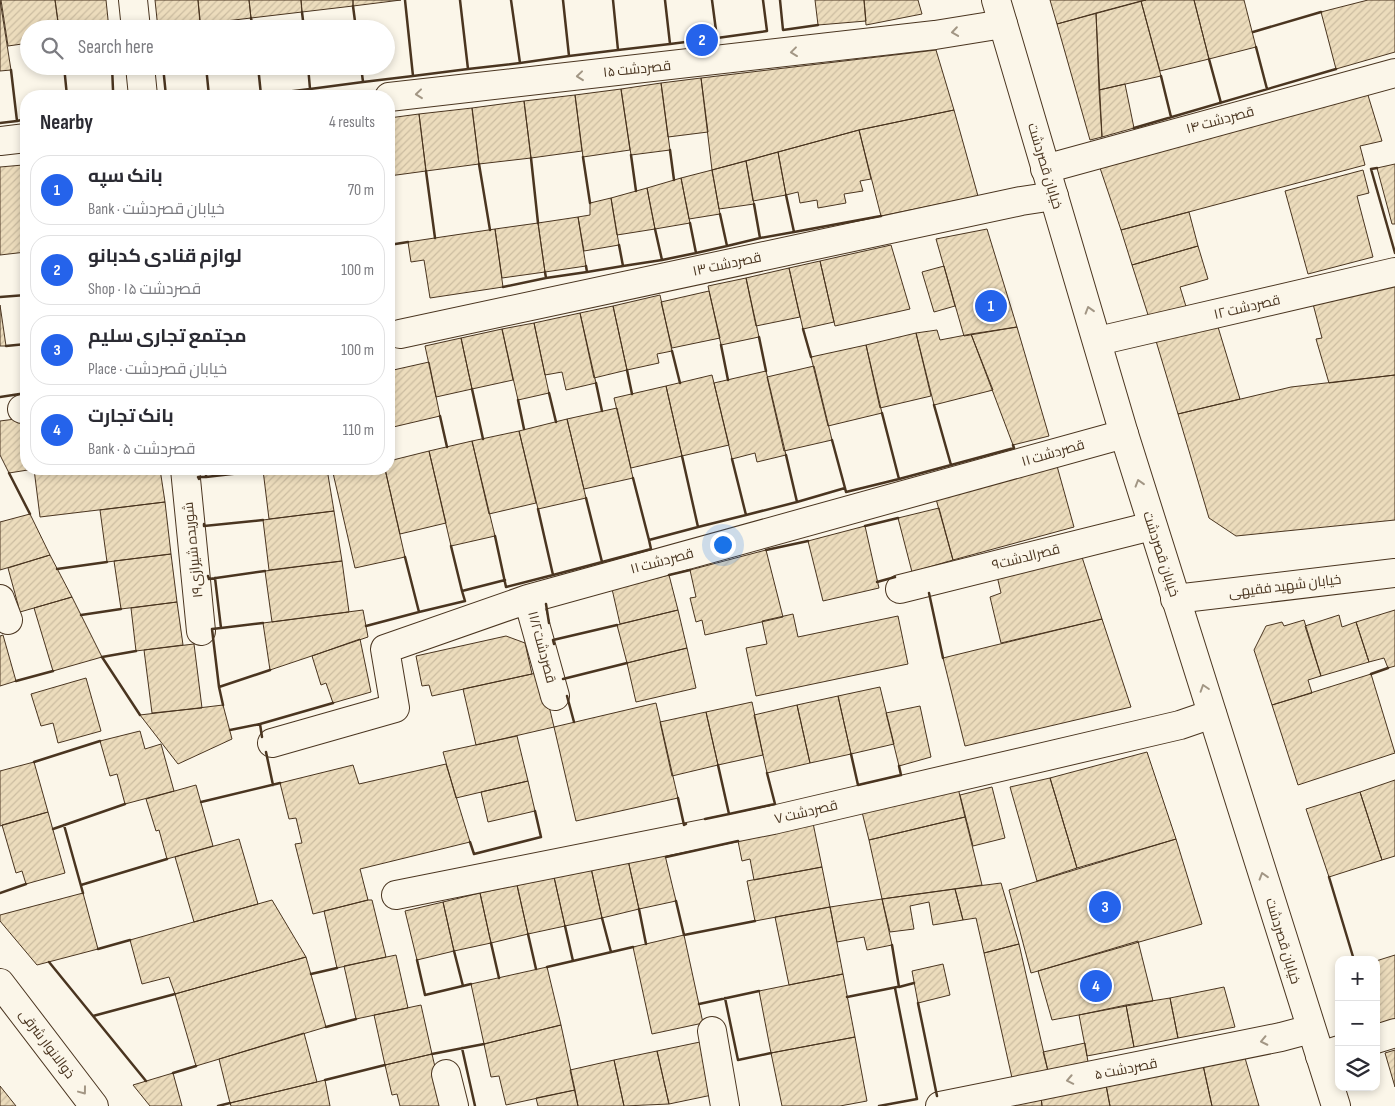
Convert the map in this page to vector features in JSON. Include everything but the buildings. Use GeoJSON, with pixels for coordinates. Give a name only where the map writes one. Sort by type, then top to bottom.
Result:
{"type":"FeatureCollection","features":[{"type":"Feature","properties":{"kind":"street"},"geometry":{"type":"LineString","coordinates":[[133,0],[135,20]]}},
{"type":"Feature","properties":{"kind":"street","name":"قصردشت ۱۵"},"geometry":{"type":"LineString","coordinates":[[395,96],[915,37],[1000,12]]}},
{"type":"Feature","properties":{"kind":"street","name":"خیابان قصردشت"},"geometry":{"type":"LineString","coordinates":[[1000,12],[1152,526],[1311,1029],[1329,1053],[1336,1106]]}},
{"type":"Feature","properties":{"kind":"street","name":"قصردشت ۱۴"},"geometry":{"type":"LineString","coordinates":[[1045,169],[1395,73]]}},
{"type":"Feature","properties":{"kind":"street"},"geometry":{"type":"LineString","coordinates":[[141,75],[142,90]]}},
{"type":"Feature","properties":{"kind":"street"},"geometry":{"type":"LineString","coordinates":[[0,140],[20,138]]}},
{"type":"Feature","properties":{"kind":"street","name":"قصردشت ۱۳"},"geometry":{"type":"LineString","coordinates":[[400,334],[1021,201],[1054,196]]}},
{"type":"Feature","properties":{"kind":"street","name":"قصردشت ۱۲"},"geometry":{"type":"LineString","coordinates":[[1098,341],[1395,272]]}},
{"type":"Feature","properties":{"kind":"street","name":"قصردشت ۱۱"},"geometry":{"type":"LineString","coordinates":[[272,742],[395,708],[385,649],[528,599],[1124,434]]}},
{"type":"Feature","properties":{"kind":"street","name":"شوریده شیرازی۱۹"},"geometry":{"type":"LineString","coordinates":[[186,475],[201,631]]}},
{"type":"Feature","properties":{"kind":"street","name":"قصرالدشت۹"},"geometry":{"type":"LineString","coordinates":[[900,589],[1152,526]]}},
{"type":"Feature","properties":{"kind":"street","name":"خیابان شهید فقیهی"},"geometry":{"type":"LineString","coordinates":[[1176,599],[1395,573]]}},
{"type":"Feature","properties":{"kind":"street","name":"قصردشت۱۱/۲"},"geometry":{"type":"LineString","coordinates":[[528,599],[555,696]]}},
{"type":"Feature","properties":{"kind":"street","name":"قصردشت ۷"},"geometry":{"type":"LineString","coordinates":[[396,895],[773,820],[1180,725],[1212,714]]}},
{"type":"Feature","properties":{"kind":"street","name":"ذوالانوار شرقی"},"geometry":{"type":"LineString","coordinates":[[0,983],[94,1106]]}},
{"type":"Feature","properties":{"kind":"street","name":"قصردشت ۵"},"geometry":{"type":"LineString","coordinates":[[940,1106],[1281,1037],[1311,1029]]}},
{"type":"Feature","properties":{"kind":"street"},"geometry":{"type":"LineString","coordinates":[[712,1031],[725,1106]]}},
{"type":"Feature","properties":{"kind":"street"},"geometry":{"type":"LineString","coordinates":[[1380,1038],[1395,1033]]}},
{"type":"Feature","properties":{"kind":"street"},"geometry":{"type":"LineString","coordinates":[[446,1074],[454,1106]]}},
{"type":"Feature","properties":{"kind":"wall"},"geometry":{"type":"LineString","coordinates":[[405,0],[413,76],[468,69]]}},
{"type":"Feature","properties":{"kind":"wall"},"geometry":{"type":"LineString","coordinates":[[460,0],[468,69],[520,63]]}},
{"type":"Feature","properties":{"kind":"wall"},"geometry":{"type":"LineString","coordinates":[[511,0],[520,63],[569,56]]}},
{"type":"Feature","properties":{"kind":"wall"},"geometry":{"type":"LineString","coordinates":[[563,0],[569,56],[618,50]]}},
{"type":"Feature","properties":{"kind":"wall"},"geometry":{"type":"LineString","coordinates":[[613,0],[618,50],[670,44]]}},
{"type":"Feature","properties":{"kind":"wall"},"geometry":{"type":"LineString","coordinates":[[665,0],[670,44],[717,38]]}},
{"type":"Feature","properties":{"kind":"wall"},"geometry":{"type":"LineString","coordinates":[[712,0],[717,38],[767,31],[763,0]]}},
{"type":"Feature","properties":{"kind":"wall"},"geometry":{"type":"LineString","coordinates":[[780,0],[783,30],[818,25]]}},
{"type":"Feature","properties":{"kind":"wall"},"geometry":{"type":"LineString","coordinates":[[353,6],[355,20]]}},
{"type":"Feature","properties":{"kind":"wall"},"geometry":{"type":"LineString","coordinates":[[302,12],[303,20]]}},
{"type":"Feature","properties":{"kind":"wall"},"geometry":{"type":"LineString","coordinates":[[1253,32],[1321,12]]}},
{"type":"Feature","properties":{"kind":"wall"},"geometry":{"type":"LineString","coordinates":[[1256,47],[1267,89]]}},
{"type":"Feature","properties":{"kind":"wall"},"geometry":{"type":"LineString","coordinates":[[1209,59],[1221,103]]}},
{"type":"Feature","properties":{"kind":"wall"},"geometry":{"type":"LineString","coordinates":[[1134,128],[1336,69]]}},
{"type":"Feature","properties":{"kind":"wall"},"geometry":{"type":"LineString","coordinates":[[11,70],[17,121],[20,120]]}},
{"type":"Feature","properties":{"kind":"wall"},"geometry":{"type":"LineString","coordinates":[[65,75],[66,90]]}},
{"type":"Feature","properties":{"kind":"wall"},"geometry":{"type":"LineString","coordinates":[[112,75],[113,90]]}},
{"type":"Feature","properties":{"kind":"wall"},"geometry":{"type":"LineString","coordinates":[[164,75],[165,90]]}},
{"type":"Feature","properties":{"kind":"wall"},"geometry":{"type":"LineString","coordinates":[[207,75],[208,90]]}},
{"type":"Feature","properties":{"kind":"wall"},"geometry":{"type":"LineString","coordinates":[[259,75],[260,90]]}},
{"type":"Feature","properties":{"kind":"wall"},"geometry":{"type":"LineString","coordinates":[[309,75],[310,89],[363,82]]}},
{"type":"Feature","properties":{"kind":"wall"},"geometry":{"type":"LineString","coordinates":[[362,75],[363,82],[413,76]]}},
{"type":"Feature","properties":{"kind":"wall"},"geometry":{"type":"LineString","coordinates":[[1161,76],[1171,117]]}},
{"type":"Feature","properties":{"kind":"wall"},"geometry":{"type":"LineString","coordinates":[[302,90],[310,89]]}},
{"type":"Feature","properties":{"kind":"wall"},"geometry":{"type":"LineString","coordinates":[[0,123],[17,121]]}},
{"type":"Feature","properties":{"kind":"wall"},"geometry":{"type":"LineString","coordinates":[[670,150],[674,180]]}},
{"type":"Feature","properties":{"kind":"wall"},"geometry":{"type":"LineString","coordinates":[[631,155],[636,191]]}},
{"type":"Feature","properties":{"kind":"wall"},"geometry":{"type":"LineString","coordinates":[[583,157],[590,203]]}},
{"type":"Feature","properties":{"kind":"wall"},"geometry":{"type":"LineString","coordinates":[[531,158],[538,223]]}},
{"type":"Feature","properties":{"kind":"wall"},"geometry":{"type":"LineString","coordinates":[[479,164],[490,230]]}},
{"type":"Feature","properties":{"kind":"wall"},"geometry":{"type":"LineString","coordinates":[[1377,168],[1371,169],[1395,253]]}},
{"type":"Feature","properties":{"kind":"wall"},"geometry":{"type":"LineString","coordinates":[[426,171],[435,238]]}},
{"type":"Feature","properties":{"kind":"wall"},"geometry":{"type":"LineString","coordinates":[[760,238],[794,232],[786,195]]}},
{"type":"Feature","properties":{"kind":"wall"},"geometry":{"type":"LineString","coordinates":[[727,246],[760,238],[754,204]]}},
{"type":"Feature","properties":{"kind":"wall"},"geometry":{"type":"LineString","coordinates":[[696,253],[727,246],[720,214]]}},
{"type":"Feature","properties":{"kind":"wall"},"geometry":{"type":"LineString","coordinates":[[794,232],[881,216]]}},
{"type":"Feature","properties":{"kind":"wall"},"geometry":{"type":"LineString","coordinates":[[662,260],[696,253],[690,223]]}},
{"type":"Feature","properties":{"kind":"wall"},"geometry":{"type":"LineString","coordinates":[[623,266],[662,260],[655,229]]}},
{"type":"Feature","properties":{"kind":"wall"},"geometry":{"type":"LineString","coordinates":[[395,244],[408,242]]}},
{"type":"Feature","properties":{"kind":"wall"},"geometry":{"type":"LineString","coordinates":[[587,272],[623,266],[619,245]]}},
{"type":"Feature","properties":{"kind":"wall"},"geometry":{"type":"LineString","coordinates":[[546,278],[587,272],[586,266]]}},
{"type":"Feature","properties":{"kind":"wall"},"geometry":{"type":"LineString","coordinates":[[503,287],[546,278],[545,272]]}},
{"type":"Feature","properties":{"kind":"wall"},"geometry":{"type":"LineString","coordinates":[[0,297],[20,295]]}},
{"type":"Feature","properties":{"kind":"wall"},"geometry":{"type":"LineString","coordinates":[[803,329],[811,357]]}},
{"type":"Feature","properties":{"kind":"wall"},"geometry":{"type":"LineString","coordinates":[[759,337],[766,371]]}},
{"type":"Feature","properties":{"kind":"wall"},"geometry":{"type":"LineString","coordinates":[[6,346],[20,345]]}},
{"type":"Feature","properties":{"kind":"wall"},"geometry":{"type":"LineString","coordinates":[[721,345],[728,380]]}},
{"type":"Feature","properties":{"kind":"wall"},"geometry":{"type":"LineString","coordinates":[[672,351],[680,383]]}},
{"type":"Feature","properties":{"kind":"wall"},"geometry":{"type":"LineString","coordinates":[[627,370],[632,394]]}},
{"type":"Feature","properties":{"kind":"wall"},"geometry":{"type":"LineString","coordinates":[[596,383],[602,411]]}},
{"type":"Feature","properties":{"kind":"wall"},"geometry":{"type":"LineString","coordinates":[[472,389],[483,439]]}},
{"type":"Feature","properties":{"kind":"wall"},"geometry":{"type":"LineString","coordinates":[[549,393],[556,422]]}},
{"type":"Feature","properties":{"kind":"wall"},"geometry":{"type":"LineString","coordinates":[[0,397],[20,394]]}},
{"type":"Feature","properties":{"kind":"wall"},"geometry":{"type":"LineString","coordinates":[[518,400],[524,429]]}},
{"type":"Feature","properties":{"kind":"wall"},"geometry":{"type":"LineString","coordinates":[[899,479],[951,465],[934,405]]}},
{"type":"Feature","properties":{"kind":"wall"},"geometry":{"type":"LineString","coordinates":[[845,488],[846,492],[899,479],[882,413]]}},
{"type":"Feature","properties":{"kind":"wall"},"geometry":{"type":"LineString","coordinates":[[440,416],[447,447]]}},
{"type":"Feature","properties":{"kind":"wall"},"geometry":{"type":"LineString","coordinates":[[797,502],[845,488],[832,440]]}},
{"type":"Feature","properties":{"kind":"wall"},"geometry":{"type":"LineString","coordinates":[[951,465],[1014,448],[1013,445]]}},
{"type":"Feature","properties":{"kind":"wall"},"geometry":{"type":"LineString","coordinates":[[746,515],[797,502],[786,455]]}},
{"type":"Feature","properties":{"kind":"wall"},"geometry":{"type":"LineString","coordinates":[[633,478],[649,540],[698,527],[682,456]]}},
{"type":"Feature","properties":{"kind":"wall"},"geometry":{"type":"LineString","coordinates":[[698,527],[746,515],[732,459]]}},
{"type":"Feature","properties":{"kind":"wall"},"geometry":{"type":"LineString","coordinates":[[9,473],[30,514]]}},
{"type":"Feature","properties":{"kind":"wall"},"geometry":{"type":"LineString","coordinates":[[206,475],[206,477],[223,475]]}},
{"type":"Feature","properties":{"kind":"wall"},"geometry":{"type":"LineString","coordinates":[[199,479],[198,477],[206,477]]}},
{"type":"Feature","properties":{"kind":"wall"},"geometry":{"type":"LineString","coordinates":[[586,498],[602,562],[651,549],[649,540]]}},
{"type":"Feature","properties":{"kind":"wall"},"geometry":{"type":"LineString","coordinates":[[538,509],[553,575],[602,562]]}},
{"type":"Feature","properties":{"kind":"wall"},"geometry":{"type":"LineString","coordinates":[[865,526],[898,518]]}},
{"type":"Feature","properties":{"kind":"wall"},"geometry":{"type":"LineString","coordinates":[[204,524],[204,526],[263,520]]}},
{"type":"Feature","properties":{"kind":"wall"},"geometry":{"type":"LineString","coordinates":[[495,536],[506,587],[553,575]]}},
{"type":"Feature","properties":{"kind":"wall"},"geometry":{"type":"LineString","coordinates":[[766,550],[808,541]]}},
{"type":"Feature","properties":{"kind":"wall"},"geometry":{"type":"LineString","coordinates":[[451,546],[462,591],[505,580]]}},
{"type":"Feature","properties":{"kind":"wall"},"geometry":{"type":"LineString","coordinates":[[405,557],[419,612],[465,601],[462,591]]}},
{"type":"Feature","properties":{"kind":"wall"},"geometry":{"type":"LineString","coordinates":[[57,569],[107,562]]}},
{"type":"Feature","properties":{"kind":"wall"},"geometry":{"type":"LineString","coordinates":[[669,575],[690,570]]}},
{"type":"Feature","properties":{"kind":"wall"},"geometry":{"type":"LineString","coordinates":[[208,576],[209,579],[265,571]]}},
{"type":"Feature","properties":{"kind":"wall"},"geometry":{"type":"LineString","coordinates":[[877,582],[895,577]]}},
{"type":"Feature","properties":{"kind":"wall"},"geometry":{"type":"LineString","coordinates":[[215,578],[221,628],[263,623]]}},
{"type":"Feature","properties":{"kind":"wall"},"geometry":{"type":"LineString","coordinates":[[929,593],[943,658]]}},
{"type":"Feature","properties":{"kind":"wall"},"geometry":{"type":"LineString","coordinates":[[546,604],[549,623]]}},
{"type":"Feature","properties":{"kind":"wall"},"geometry":{"type":"LineString","coordinates":[[81,615],[121,609]]}},
{"type":"Feature","properties":{"kind":"wall"},"geometry":{"type":"LineString","coordinates":[[366,626],[419,612]]}},
{"type":"Feature","properties":{"kind":"wall"},"geometry":{"type":"LineString","coordinates":[[554,644],[553,640],[617,625]]}},
{"type":"Feature","properties":{"kind":"wall"},"geometry":{"type":"LineString","coordinates":[[221,628],[212,629],[219,687],[270,670]]}},
{"type":"Feature","properties":{"kind":"wall"},"geometry":{"type":"LineString","coordinates":[[136,651],[102,657],[140,715]]}},
{"type":"Feature","properties":{"kind":"wall"},"geometry":{"type":"LineString","coordinates":[[563,679],[627,663]]}},
{"type":"Feature","properties":{"kind":"wall"},"geometry":{"type":"LineString","coordinates":[[1371,674],[1388,668]]}},
{"type":"Feature","properties":{"kind":"wall"},"geometry":{"type":"LineString","coordinates":[[16,681],[53,671]]}},
{"type":"Feature","properties":{"kind":"wall"},"geometry":{"type":"LineString","coordinates":[[219,687],[223,705]]}},
{"type":"Feature","properties":{"kind":"wall"},"geometry":{"type":"LineString","coordinates":[[567,696],[574,722]]}},
{"type":"Feature","properties":{"kind":"wall"},"geometry":{"type":"LineString","coordinates":[[262,737],[260,724],[333,703]]}},
{"type":"Feature","properties":{"kind":"wall"},"geometry":{"type":"LineString","coordinates":[[230,730],[260,724]]}},
{"type":"Feature","properties":{"kind":"wall"},"geometry":{"type":"LineString","coordinates":[[34,762],[100,741]]}},
{"type":"Feature","properties":{"kind":"wall"},"geometry":{"type":"LineString","coordinates":[[266,752],[273,785]]}},
{"type":"Feature","properties":{"kind":"wall"},"geometry":{"type":"LineString","coordinates":[[851,754],[858,785],[901,775],[899,766]]}},
{"type":"Feature","properties":{"kind":"wall"},"geometry":{"type":"LineString","coordinates":[[705,819],[729,814],[718,765]]}},
{"type":"Feature","properties":{"kind":"wall"},"geometry":{"type":"LineString","coordinates":[[729,814],[775,804],[767,773]]}},
{"type":"Feature","properties":{"kind":"wall"},"geometry":{"type":"LineString","coordinates":[[201,802],[280,783]]}},
{"type":"Feature","properties":{"kind":"wall"},"geometry":{"type":"LineString","coordinates":[[678,798],[684,825],[686,824]]}},
{"type":"Feature","properties":{"kind":"wall"},"geometry":{"type":"LineString","coordinates":[[53,829],[125,804]]}},
{"type":"Feature","properties":{"kind":"wall"},"geometry":{"type":"LineString","coordinates":[[470,842],[474,854],[541,837],[535,811]]}},
{"type":"Feature","properties":{"kind":"wall"},"geometry":{"type":"LineString","coordinates":[[64,825],[83,893]]}},
{"type":"Feature","properties":{"kind":"wall"},"geometry":{"type":"LineString","coordinates":[[666,857],[738,841]]}},
{"type":"Feature","properties":{"kind":"wall"},"geometry":{"type":"LineString","coordinates":[[81,885],[167,859]]}},
{"type":"Feature","properties":{"kind":"wall"},"geometry":{"type":"LineString","coordinates":[[1329,877],[1353,956]]}},
{"type":"Feature","properties":{"kind":"wall"},"geometry":{"type":"LineString","coordinates":[[0,893],[26,884]]}},
{"type":"Feature","properties":{"kind":"wall"},"geometry":{"type":"LineString","coordinates":[[676,901],[684,935],[755,921]]}},
{"type":"Feature","properties":{"kind":"wall"},"geometry":{"type":"LineString","coordinates":[[639,909],[646,944]]}},
{"type":"Feature","properties":{"kind":"wall"},"geometry":{"type":"LineString","coordinates":[[602,918],[611,952]]}},
{"type":"Feature","properties":{"kind":"wall"},"geometry":{"type":"LineString","coordinates":[[565,926],[573,961]]}},
{"type":"Feature","properties":{"kind":"wall"},"geometry":{"type":"LineString","coordinates":[[528,934],[536,969]]}},
{"type":"Feature","properties":{"kind":"wall"},"geometry":{"type":"LineString","coordinates":[[98,949],[130,940]]}},
{"type":"Feature","properties":{"kind":"wall"},"geometry":{"type":"LineString","coordinates":[[491,943],[499,978]]}},
{"type":"Feature","properties":{"kind":"wall"},"geometry":{"type":"LineString","coordinates":[[892,945],[899,987],[914,983]]}},
{"type":"Feature","properties":{"kind":"wall"},"geometry":{"type":"LineString","coordinates":[[547,967],[633,947]]}},
{"type":"Feature","properties":{"kind":"wall"},"geometry":{"type":"LineString","coordinates":[[454,951],[463,986]]}},
{"type":"Feature","properties":{"kind":"wall"},"geometry":{"type":"LineString","coordinates":[[417,960],[425,995],[471,984]]}},
{"type":"Feature","properties":{"kind":"wall"},"geometry":{"type":"LineString","coordinates":[[49,962],[93,1016],[175,994]]}},
{"type":"Feature","properties":{"kind":"wall"},"geometry":{"type":"LineString","coordinates":[[311,974],[337,968]]}},
{"type":"Feature","properties":{"kind":"wall"},"geometry":{"type":"LineString","coordinates":[[847,997],[897,987]]}},
{"type":"Feature","properties":{"kind":"wall"},"geometry":{"type":"LineString","coordinates":[[879,1106],[917,1099],[895,988]]}},
{"type":"Feature","properties":{"kind":"wall"},"geometry":{"type":"LineString","coordinates":[[699,1004],[759,991]]}},
{"type":"Feature","properties":{"kind":"wall"},"geometry":{"type":"LineString","coordinates":[[725,998],[738,1060],[771,1053]]}},
{"type":"Feature","properties":{"kind":"wall"},"geometry":{"type":"LineString","coordinates":[[918,1003],[937,1096]]}},
{"type":"Feature","properties":{"kind":"wall"},"geometry":{"type":"LineString","coordinates":[[93,1016],[146,1081]]}},
{"type":"Feature","properties":{"kind":"wall"},"geometry":{"type":"LineString","coordinates":[[326,1027],[356,1019]]}},
{"type":"Feature","properties":{"kind":"wall"},"geometry":{"type":"LineString","coordinates":[[432,1054],[484,1044]]}},
{"type":"Feature","properties":{"kind":"wall"},"geometry":{"type":"LineString","coordinates":[[462,1048],[475,1106]]}},
{"type":"Feature","properties":{"kind":"wall"},"geometry":{"type":"LineString","coordinates":[[325,1080],[385,1065]]}},
{"type":"Feature","properties":{"kind":"wall"},"geometry":{"type":"LineString","coordinates":[[173,1073],[196,1066]]}},
{"type":"Feature","properties":{"kind":"wall"},"geometry":{"type":"LineString","coordinates":[[218,1106],[230,1103]]}},
{"type":"Feature","properties":{"kind":"place","name":"لوازم قنادی کدبانو"},"geometry":{"type":"Point","coordinates":[702,40]}},
{"type":"Feature","properties":{"kind":"place","name":"بانک سپه"},"geometry":{"type":"Point","coordinates":[991,306]}},
{"type":"Feature","properties":{"kind":"place","name":"مجتمع تجاری سلیم"},"geometry":{"type":"Point","coordinates":[1105,907]}},
{"type":"Feature","properties":{"kind":"place","name":"بانک تجارت"},"geometry":{"type":"Point","coordinates":[1096,986]}}]}
